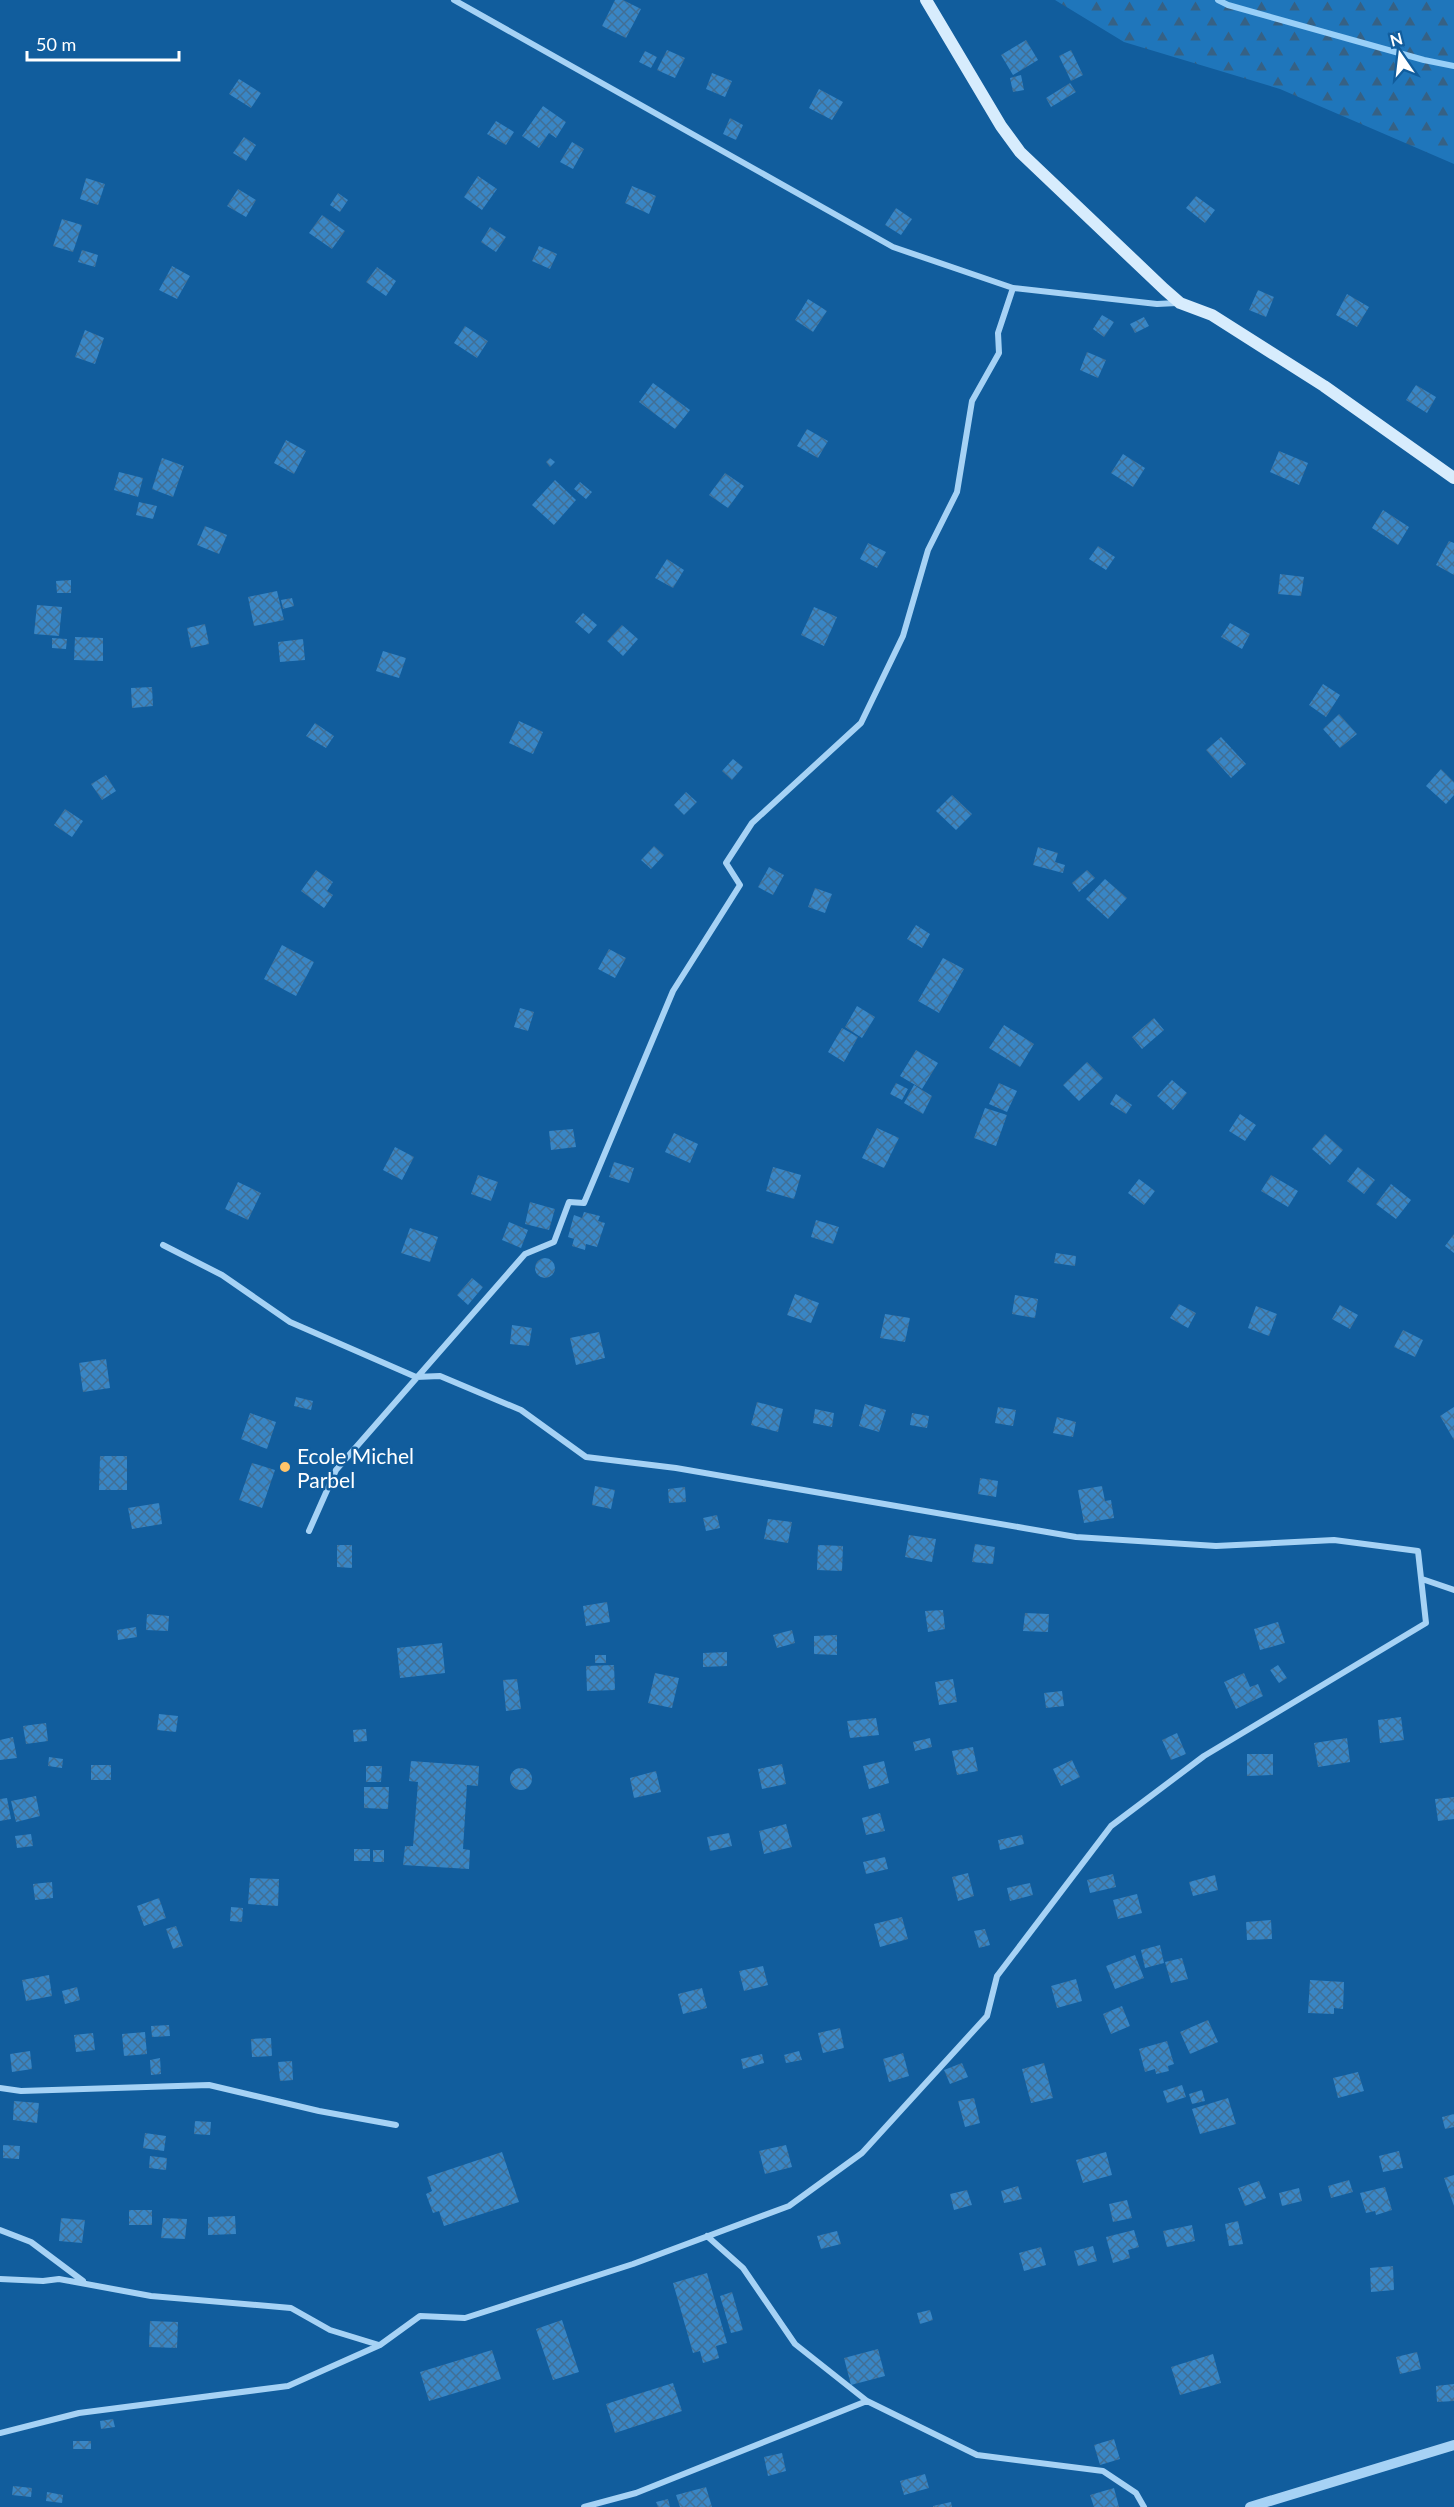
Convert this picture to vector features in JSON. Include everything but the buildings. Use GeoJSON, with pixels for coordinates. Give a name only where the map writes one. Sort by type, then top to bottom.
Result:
{"type":"FeatureCollection","features":[{"type":"Feature","properties":{"kind":"main road"},"geometry":{"type":"LineString","coordinates":[[926,0],[1001,126],[1020,152],[1180,303],[1212,315],[1324,386],[1454,478]]}},
{"type":"Feature","properties":{"kind":"street"},"geometry":{"type":"LineString","coordinates":[[454,0],[893,247],[1013,288],[1157,304],[1180,303]]}},
{"type":"Feature","properties":{"kind":"street"},"geometry":{"type":"LineString","coordinates":[[309,1531],[336,1470],[525,1254],[554,1242],[569,1202],[584,1203],[673,991],[740,885],[726,863],[752,823],[861,723],[903,636],[928,550],[957,492],[972,401],[999,353],[999,333],[1013,288]]}},
{"type":"Feature","properties":{"kind":"street"},"geometry":{"type":"LineString","coordinates":[[0,2433],[79,2414],[288,2386],[380,2345],[420,2316],[465,2318],[633,2264],[789,2206],[862,2153],[987,2016],[997,1976],[1111,1826],[1204,1756],[1426,1623],[1418,1551],[1334,1540],[1216,1546],[1076,1537],[676,1468],[586,1457],[520,1410],[440,1376],[416,1377],[290,1322],[222,1275],[163,1245]]}},
{"type":"Feature","properties":{"kind":"street"},"geometry":{"type":"LineString","coordinates":[[1422,1579],[1454,1590]]}},
{"type":"Feature","properties":{"kind":"street"},"geometry":{"type":"LineString","coordinates":[[0,2088],[21,2091],[209,2085],[319,2111],[396,2125]]}},
{"type":"Feature","properties":{"kind":"street"},"geometry":{"type":"LineString","coordinates":[[0,2230],[31,2242],[85,2283]]}},
{"type":"Feature","properties":{"kind":"street"},"geometry":{"type":"LineString","coordinates":[[707,2236],[743,2268],[795,2344],[867,2401],[977,2455],[1103,2471],[1136,2493],[1144,2507]]}},
{"type":"Feature","properties":{"kind":"street"},"geometry":{"type":"LineString","coordinates":[[0,2279],[43,2281],[59,2279],[151,2296],[291,2308],[330,2330],[380,2345]]}},
{"type":"Feature","properties":{"kind":"street"},"geometry":{"type":"LineString","coordinates":[[584,2507],[636,2493],[867,2401]]}},
{"type":"Feature","properties":{"kind":"street"},"geometry":{"type":"LineString","coordinates":[[1250,2507],[1454,2445]]}},
{"type":"Feature","properties":{"kind":"green space"},"geometry":{"type":"Polygon","coordinates":[[[1055,0],[1454,0],[1454,164],[1280,89],[1124,42],[1055,0]]]}},
{"type":"Feature","properties":{"kind":"waterway"},"geometry":{"type":"LineString","coordinates":[[1218,0],[1228,5],[1424,60],[1454,66]]}},
{"type":"Feature","properties":{"kind":"place","name":"Ecole Michel Parbel"},"geometry":{"type":"Point","coordinates":[285,1467]}}]}
